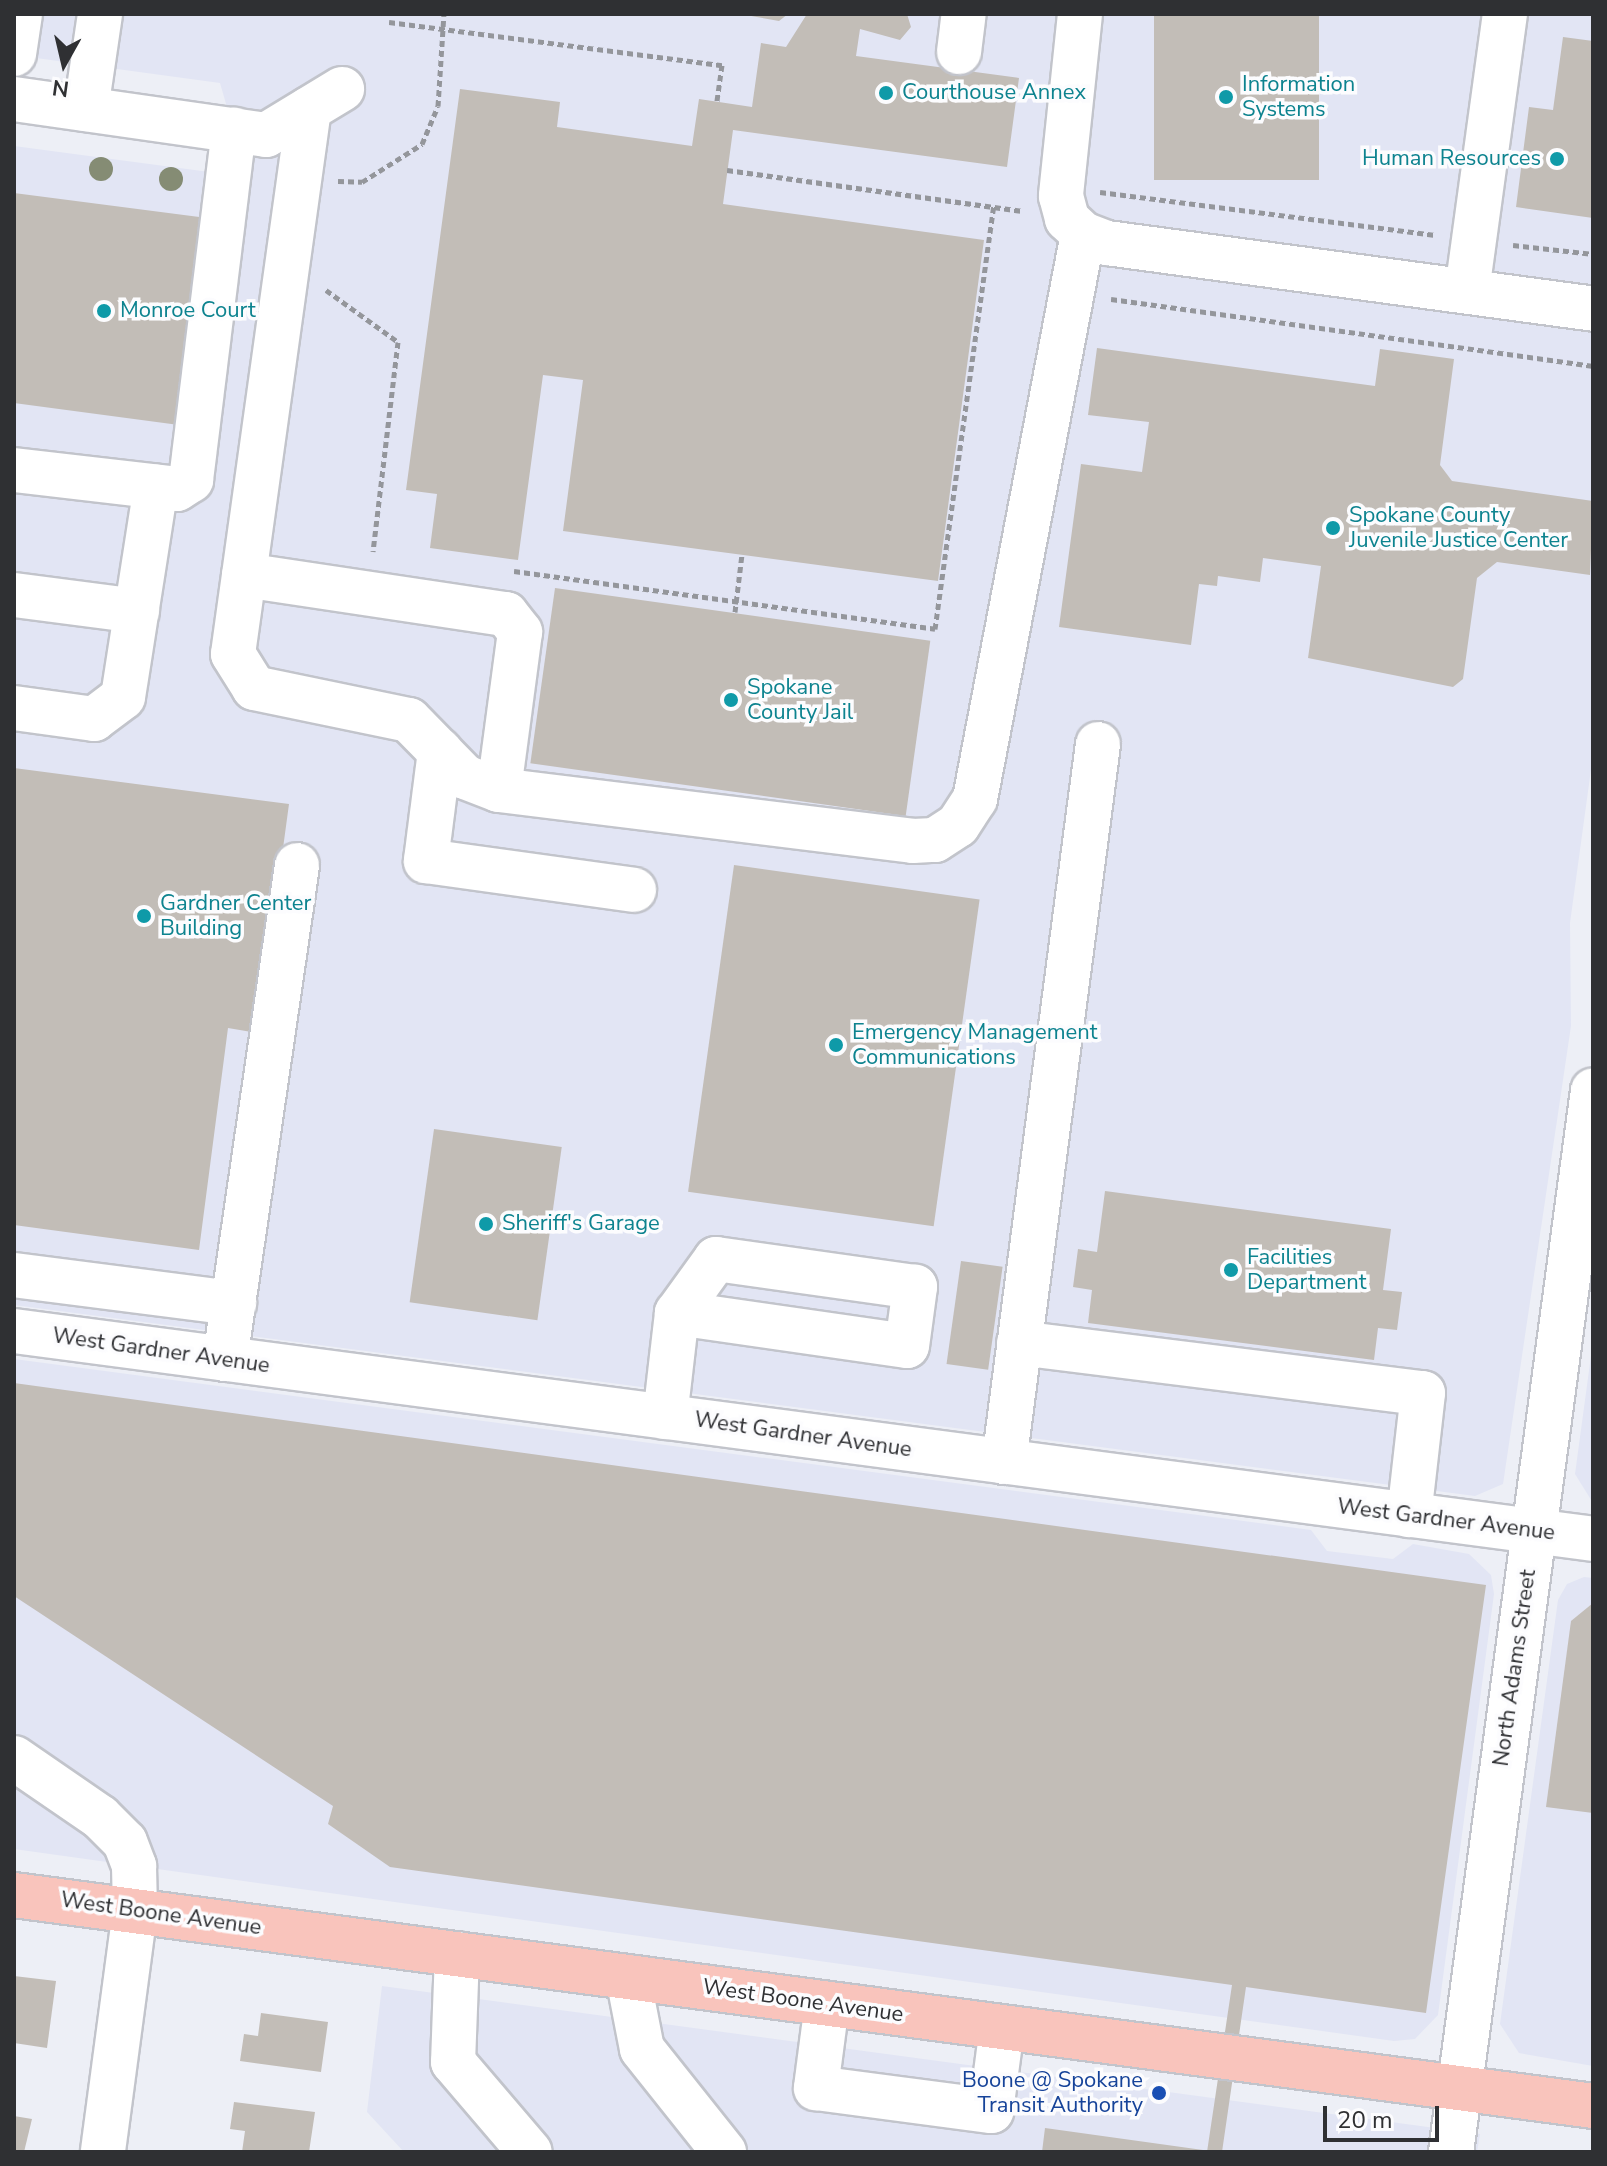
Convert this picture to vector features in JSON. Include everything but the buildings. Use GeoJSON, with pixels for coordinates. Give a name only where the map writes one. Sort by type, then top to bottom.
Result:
{"type":"FeatureCollection","features":[{"type":"Feature","properties":{"kind":"main road","name":"West Boone Avenue"},"geometry":{"type":"LineString","coordinates":[[14,1895],[1593,2106]]}},
{"type":"Feature","properties":{"kind":"street"},"geometry":{"type":"LineString","coordinates":[[14,54],[20,14]]}},
{"type":"Feature","properties":{"kind":"street"},"geometry":{"type":"LineString","coordinates":[[86,109],[100,14]]}},
{"type":"Feature","properties":{"kind":"street"},"geometry":{"type":"LineString","coordinates":[[14,99],[266,135],[326,99],[233,654],[254,688],[377,708],[409,720],[465,777],[499,790],[913,841],[935,840],[958,825],[975,799],[1075,227],[1061,196],[1080,14]]}},
{"type":"Feature","properties":{"kind":"street"},"geometry":{"type":"LineString","coordinates":[[1467,291],[1505,14]]}},
{"type":"Feature","properties":{"kind":"street"},"geometry":{"type":"LineString","coordinates":[[14,470],[177,489],[191,480],[234,130]]}},
{"type":"Feature","properties":{"kind":"street"},"geometry":{"type":"LineString","coordinates":[[1075,227],[1107,243],[1593,309]]}},
{"type":"Feature","properties":{"kind":"street"},"geometry":{"type":"LineString","coordinates":[[14,708],[94,719],[110,713],[123,697],[156,487]]}},
{"type":"Feature","properties":{"kind":"street"},"geometry":{"type":"LineString","coordinates":[[244,575],[506,614],[520,632],[499,790]]}},
{"type":"Feature","properties":{"kind":"street"},"geometry":{"type":"LineString","coordinates":[[14,595],[137,611]]}},
{"type":"Feature","properties":{"kind":"street"},"geometry":{"type":"LineString","coordinates":[[1004,1462],[1098,744]]}},
{"type":"Feature","properties":{"kind":"street"},"geometry":{"type":"LineString","coordinates":[[440,751],[426,861],[634,890]]}},
{"type":"Feature","properties":{"kind":"street"},"geometry":{"type":"LineString","coordinates":[[225,1359],[297,865]]}},
{"type":"Feature","properties":{"kind":"street","name":"North Adams Street"},"geometry":{"type":"LineString","coordinates":[[1451,2152],[1534,1531],[1582,1254],[1593,1090]]}},
{"type":"Feature","properties":{"kind":"street"},"geometry":{"type":"LineString","coordinates":[[665,1417],[677,1313],[716,1259],[915,1287],[907,1346],[677,1313]]}},
{"type":"Feature","properties":{"kind":"street"},"geometry":{"type":"LineString","coordinates":[[14,1275],[234,1303]]}},
{"type":"Feature","properties":{"kind":"street","name":"West Gardner Avenue"},"geometry":{"type":"LineString","coordinates":[[14,1331],[1593,1539]]}},
{"type":"Feature","properties":{"kind":"street"},"geometry":{"type":"LineString","coordinates":[[1019,1343],[1423,1393],[1409,1515]]}},
{"type":"Feature","properties":{"kind":"street"},"geometry":{"type":"LineString","coordinates":[[14,1758],[125,1842],[134,1866],[135,1911],[103,2152]]}},
{"type":"Feature","properties":{"kind":"street"},"geometry":{"type":"LineString","coordinates":[[457,1954],[453,2062],[530,2152]]}},
{"type":"Feature","properties":{"kind":"street"},"geometry":{"type":"LineString","coordinates":[[628,1977],[642,2049],[724,2152]]}},
{"type":"Feature","properties":{"kind":"street"},"geometry":{"type":"LineString","coordinates":[[827,2004],[816,2088],[991,2111],[1002,2028]]}},
{"type":"Feature","properties":{"kind":"path"},"geometry":{"type":"LineString","coordinates":[[328,180],[362,182],[422,144],[438,106],[444,14]]}},
{"type":"Feature","properties":{"kind":"path"},"geometry":{"type":"LineString","coordinates":[[389,22],[722,65],[717,102]]}},
{"type":"Feature","properties":{"kind":"path"},"geometry":{"type":"LineString","coordinates":[[727,170],[994,206],[1075,227]]}},
{"type":"Feature","properties":{"kind":"path"},"geometry":{"type":"LineString","coordinates":[[1095,176],[1094,191],[1593,254]]}},
{"type":"Feature","properties":{"kind":"path"},"geometry":{"type":"LineString","coordinates":[[497,569],[935,629],[994,206]]}},
{"type":"Feature","properties":{"kind":"path"},"geometry":{"type":"LineString","coordinates":[[315,281],[398,342],[372,551],[387,554]]}},
{"type":"Feature","properties":{"kind":"path"},"geometry":{"type":"LineString","coordinates":[[735,612],[742,554]]}},
{"type":"Feature","properties":{"kind":"shaded area"},"geometry":{"type":"Polygon","coordinates":[[[14,14],[1593,14],[1593,755],[1570,923],[1571,1026],[1503,1484],[1475,1496],[14,1305],[14,146],[247,177],[220,83],[14,55],[14,14]]]}},
{"type":"Feature","properties":{"kind":"shaded area"},"geometry":{"type":"Polygon","coordinates":[[[1593,1341],[1593,1503],[1575,1474],[1593,1341]]]}},
{"type":"Feature","properties":{"kind":"shaded area"},"geometry":{"type":"Polygon","coordinates":[[[14,1359],[1311,1530],[1327,1551],[1393,1559],[1413,1544],[1469,1554],[1491,1575],[1494,1594],[1438,2015],[1415,2039],[1394,2041],[14,1849],[14,1359]]]}},
{"type":"Feature","properties":{"kind":"shaded area"},"geometry":{"type":"Polygon","coordinates":[[[1584,1577],[1593,1578],[1593,2066],[1519,2053],[1500,2024],[1558,1600],[1567,1584],[1584,1577]]]}},
{"type":"Feature","properties":{"kind":"shaded area"},"geometry":{"type":"Polygon","coordinates":[[[382,1986],[1480,2134],[1477,2152],[404,2152],[367,2112],[382,1986]]]}},
{"type":"Feature","properties":{"kind":"place","name":"Courthouse Annex"},"geometry":{"type":"Point","coordinates":[886,93]}},
{"type":"Feature","properties":{"kind":"place","name":"Information Systems"},"geometry":{"type":"Point","coordinates":[1226,97]}},
{"type":"Feature","properties":{"kind":"place","name":"Human Resources"},"geometry":{"type":"Point","coordinates":[1557,159]}},
{"type":"Feature","properties":{"kind":"place","name":"Monroe Court"},"geometry":{"type":"Point","coordinates":[104,311]}},
{"type":"Feature","properties":{"kind":"place","name":"Spokane County Juvenile Justice Center"},"geometry":{"type":"Point","coordinates":[1333,528]}},
{"type":"Feature","properties":{"kind":"place","name":"Spokane County Jail"},"geometry":{"type":"Point","coordinates":[731,700]}},
{"type":"Feature","properties":{"kind":"place","name":"Gardner Center Building"},"geometry":{"type":"Point","coordinates":[144,916]}},
{"type":"Feature","properties":{"kind":"place","name":"Emergency Management Communications"},"geometry":{"type":"Point","coordinates":[836,1045]}},
{"type":"Feature","properties":{"kind":"place","name":"Sheriff's Garage"},"geometry":{"type":"Point","coordinates":[486,1224]}},
{"type":"Feature","properties":{"kind":"place","name":"Facilities Department"},"geometry":{"type":"Point","coordinates":[1231,1270]}},
{"type":"Feature","properties":{"kind":"place","name":"Boone @ Spokane Transit Authority"},"geometry":{"type":"Point","coordinates":[1159,2093]}}]}
